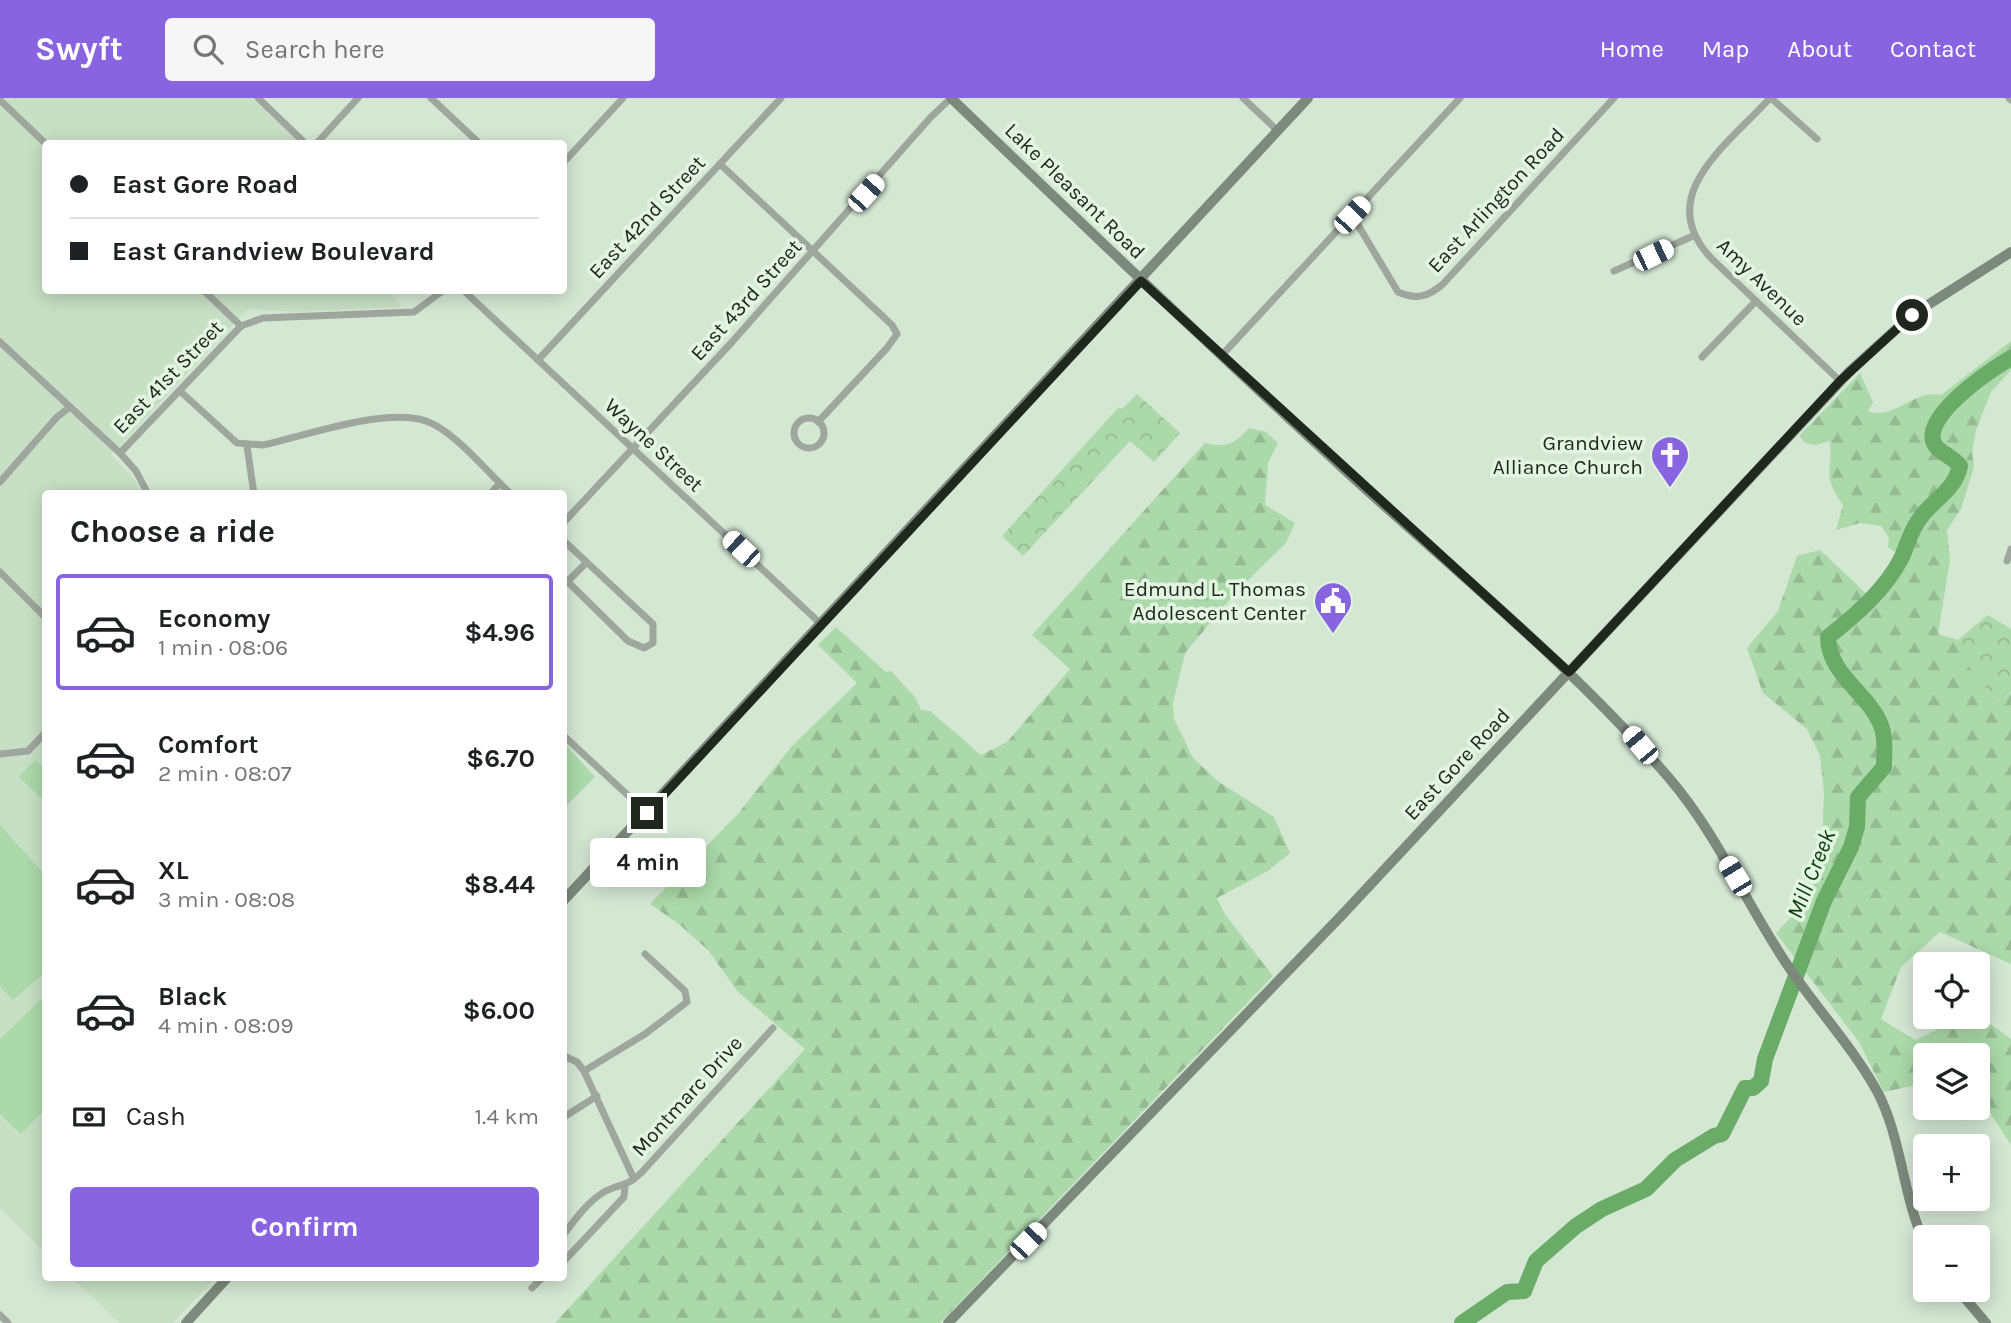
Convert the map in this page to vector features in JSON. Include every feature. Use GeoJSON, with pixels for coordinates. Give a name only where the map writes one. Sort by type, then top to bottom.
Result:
{"type":"FeatureCollection","features":[{"type":"Feature","properties":{"kind":"street"},"geometry":{"type":"LineString","coordinates":[[258,98],[302,140]]}},
{"type":"Feature","properties":{"kind":"street"},"geometry":{"type":"LineString","coordinates":[[320,140],[358,98]]}},
{"type":"Feature","properties":{"kind":"street"},"geometry":{"type":"LineString","coordinates":[[431,98],[476,140]]}},
{"type":"Feature","properties":{"kind":"street"},"geometry":{"type":"LineString","coordinates":[[567,159],[623,98]]}},
{"type":"Feature","properties":{"kind":"street","name":"East 42nd Street"},"geometry":{"type":"LineString","coordinates":[[538,360],[781,98]]}},
{"type":"Feature","properties":{"kind":"street","name":"East 43rd Street"},"geometry":{"type":"LineString","coordinates":[[567,519],[951,98]]}},
{"type":"Feature","properties":{"kind":"street","name":"Lake Pleasant Road"},"geometry":{"type":"LineString","coordinates":[[951,98],[1141,281],[1569,672],[1627,730],[1691,807],[1790,969],[1860,1064],[1879,1096],[1892,1130],[1910,1206],[1918,1225]]}},
{"type":"Feature","properties":{"kind":"street"},"geometry":{"type":"LineString","coordinates":[[1243,98],[1278,131]]}},
{"type":"Feature","properties":{"kind":"street"},"geometry":{"type":"LineString","coordinates":[[567,898],[1308,98]]}},
{"type":"Feature","properties":{"kind":"street"},"geometry":{"type":"LineString","coordinates":[[1222,355],[1460,98]]}},
{"type":"Feature","properties":{"kind":"street","name":"East Arlington Road"},"geometry":{"type":"LineString","coordinates":[[1352,215],[1398,292],[1410,298],[1427,295],[1443,284],[1614,98]]}},
{"type":"Feature","properties":{"kind":"street"},"geometry":{"type":"LineString","coordinates":[[1771,98],[1817,139]]}},
{"type":"Feature","properties":{"kind":"street","name":"Amy Avenue"},"geometry":{"type":"LineString","coordinates":[[1771,98],[1696,181],[1688,205],[1693,236],[1711,258],[1840,381]]}},
{"type":"Feature","properties":{"kind":"street"},"geometry":{"type":"LineString","coordinates":[[0,100],[42,140]]}},
{"type":"Feature","properties":{"kind":"street"},"geometry":{"type":"LineString","coordinates":[[720,164],[892,325],[897,334],[818,422]]}},
{"type":"Feature","properties":{"kind":"street"},"geometry":{"type":"LineString","coordinates":[[1614,271],[1693,236]]}},
{"type":"Feature","properties":{"kind":"street","name":"East Gore Road"},"geometry":{"type":"LineString","coordinates":[[948,1323],[1342,915],[1840,381],[1912,315],[2011,251]]}},
{"type":"Feature","properties":{"kind":"street"},"geometry":{"type":"LineString","coordinates":[[207,294],[241,326]]}},
{"type":"Feature","properties":{"kind":"street","name":"East 41st Street"},"geometry":{"type":"LineString","coordinates":[[120,453],[241,326],[263,318],[414,312],[438,294]]}},
{"type":"Feature","properties":{"kind":"street","name":"Wayne Street"},"geometry":{"type":"LineString","coordinates":[[467,294],[822,625]]}},
{"type":"Feature","properties":{"kind":"street"},"geometry":{"type":"LineString","coordinates":[[1702,357],[1756,301]]}},
{"type":"Feature","properties":{"kind":"street"},"geometry":{"type":"LineString","coordinates":[[0,342],[120,453],[136,471],[146,490]]}},
{"type":"Feature","properties":{"kind":"street"},"geometry":{"type":"LineString","coordinates":[[180,391],[237,443],[247,446],[263,446],[388,416],[420,418],[436,425],[507,490]]}},
{"type":"Feature","properties":{"kind":"street"},"geometry":{"type":"LineString","coordinates":[[0,482],[57,417],[70,407]]}},
{"type":"Feature","properties":{"kind":"street"},"geometry":{"type":"LineString","coordinates":[[811,418],[818,422],[823,435],[818,444],[805,447],[797,441],[794,433],[799,422],[811,418]]}},
{"type":"Feature","properties":{"kind":"street"},"geometry":{"type":"LineString","coordinates":[[247,446],[253,490]]}},
{"type":"Feature","properties":{"kind":"street"},"geometry":{"type":"LineString","coordinates":[[494,490],[500,483]]}},
{"type":"Feature","properties":{"kind":"street"},"geometry":{"type":"LineString","coordinates":[[567,544],[653,624],[655,635],[650,646],[637,647],[567,585]]}},
{"type":"Feature","properties":{"kind":"street"},"geometry":{"type":"LineString","coordinates":[[2007,561],[2011,549]]}},
{"type":"Feature","properties":{"kind":"street"},"geometry":{"type":"LineString","coordinates":[[567,581],[586,562]]}},
{"type":"Feature","properties":{"kind":"street"},"geometry":{"type":"LineString","coordinates":[[0,572],[42,614]]}},
{"type":"Feature","properties":{"kind":"street"},"geometry":{"type":"LineString","coordinates":[[0,754],[28,751],[42,736]]}},
{"type":"Feature","properties":{"kind":"street"},"geometry":{"type":"LineString","coordinates":[[567,739],[647,813]]}},
{"type":"Feature","properties":{"kind":"street"},"geometry":{"type":"LineString","coordinates":[[584,1071],[646,1034],[687,1002],[685,991],[645,954]]}},
{"type":"Feature","properties":{"kind":"street","name":"Montmarc Drive"},"geometry":{"type":"LineString","coordinates":[[567,1230],[592,1201],[634,1179],[774,1028]]}},
{"type":"Feature","properties":{"kind":"street"},"geometry":{"type":"LineString","coordinates":[[567,1057],[577,1062],[584,1071],[634,1179]]}},
{"type":"Feature","properties":{"kind":"street"},"geometry":{"type":"LineString","coordinates":[[567,1115],[597,1096]]}},
{"type":"Feature","properties":{"kind":"street","name":"Montmarc Drive"},"geometry":{"type":"LineString","coordinates":[[567,1259],[624,1197],[625,1186]]}},
{"type":"Feature","properties":{"kind":"street"},"geometry":{"type":"LineString","coordinates":[[186,1323],[225,1281]]}},
{"type":"Feature","properties":{"kind":"street"},"geometry":{"type":"LineString","coordinates":[[532,1288],[539,1281]]}},
{"type":"Feature","properties":{"kind":"street"},"geometry":{"type":"LineString","coordinates":[[1968,1302],[1986,1323]]}},
{"type":"Feature","properties":{"kind":"street"},"geometry":{"type":"LineString","coordinates":[[0,1315],[8,1323]]}},
{"type":"Feature","properties":{"kind":"shaded area"},"geometry":{"type":"Polygon","coordinates":[[[0,98],[252,98],[297,140],[42,140],[42,294],[393,294],[402,307],[295,312],[248,309],[111,455],[132,476],[141,490],[42,490],[42,1249],[0,1209],[0,98]]]}},
{"type":"Feature","properties":{"kind":"shaded area"},"geometry":{"type":"Polygon","coordinates":[[[75,1281],[212,1281],[173,1323],[120,1323],[75,1281]]]}},
{"type":"Feature","properties":{"kind":"green space"},"geometry":{"type":"Polygon","coordinates":[[[2011,341],[2011,370],[1991,392],[1976,430],[1972,452],[1974,467],[1961,509],[1947,530],[1950,560],[1938,634],[1958,640],[1999,701],[2011,693],[2011,964],[1990,955],[1990,952],[1940,932],[1918,952],[1913,952],[1913,956],[1901,967],[1881,1019],[1915,1040],[1939,1029],[1990,1029],[1990,1023],[2011,1039],[2011,1145],[1990,1113],[1990,1043],[1913,1043],[1913,1086],[1884,1092],[1859,1042],[1776,933],[1811,896],[1822,849],[1824,793],[1820,756],[1807,729],[1763,693],[1747,648],[1778,611],[1797,556],[1820,550],[1871,598],[1902,557],[1888,547],[1889,538],[1881,526],[1860,523],[1836,530],[1843,505],[1830,479],[1830,441],[1815,445],[1805,443],[1800,435],[1860,373],[1873,402],[1868,411],[1886,412],[1921,396],[1941,395],[2011,341]]]}},
{"type":"Feature","properties":{"kind":"green space"},"geometry":{"type":"Polygon","coordinates":[[[1137,394],[1180,433],[1154,462],[1130,441],[1023,556],[1002,536],[1119,407],[1122,409],[1137,394]]]}},
{"type":"Feature","properties":{"kind":"green space"},"geometry":{"type":"Polygon","coordinates":[[[1249,428],[1266,432],[1278,443],[1268,463],[1265,505],[1295,523],[1286,543],[1237,591],[1185,653],[1173,703],[1174,719],[1193,758],[1219,782],[1274,817],[1290,853],[1268,871],[1217,898],[1224,913],[1273,976],[940,1323],[555,1323],[805,1049],[738,992],[708,950],[679,924],[650,904],[737,815],[791,747],[857,683],[818,645],[836,627],[886,672],[891,671],[915,697],[921,710],[930,711],[981,755],[1007,742],[1070,669],[1032,635],[1205,443],[1230,443],[1249,428]]]}},
{"type":"Feature","properties":{"kind":"green space"},"geometry":{"type":"Polygon","coordinates":[[[1988,615],[2011,629],[2011,692],[2000,701],[1964,662],[1964,651],[1958,640],[1988,615]]]}},
{"type":"Feature","properties":{"kind":"green space"},"geometry":{"type":"Polygon","coordinates":[[[567,746],[595,777],[567,805],[567,746]]]}},
{"type":"Feature","properties":{"kind":"green space"},"geometry":{"type":"Polygon","coordinates":[[[35,760],[42,766],[41,798],[19,777],[35,760]]]}},
{"type":"Feature","properties":{"kind":"green space"},"geometry":{"type":"Polygon","coordinates":[[[0,825],[42,872],[42,975],[13,1000],[1,988],[0,825]]]}},
{"type":"Feature","properties":{"kind":"green space"},"geometry":{"type":"Polygon","coordinates":[[[42,998],[42,1112],[21,1134],[0,1114],[0,1039],[42,998]]]}},
{"type":"Feature","properties":{"kind":"waterway","name":"Mill Creek"},"geometry":{"type":"LineString","coordinates":[[1462,1323],[1507,1292],[1524,1291],[1536,1261],[1576,1226],[1602,1209],[1646,1189],[1675,1160],[1714,1136],[1722,1134],[1745,1088],[1753,1088],[1761,1081],[1765,1059],[1824,901],[1851,847],[1857,827],[1858,797],[1884,767],[1882,728],[1869,705],[1835,663],[1828,637],[1860,610],[1888,580],[1918,522],[1954,482],[1960,466],[1935,445],[1933,434],[1937,421],[1960,395],[2011,358]]}},
{"type":"Feature","properties":{"kind":"place","name":"Grandview Alliance Church"},"geometry":{"type":"Point","coordinates":[1670,489]}},
{"type":"Feature","properties":{"kind":"place","name":"Edmund L. Thomas Adolescent Center"},"geometry":{"type":"Point","coordinates":[1333,635]}},
{"type":"Feature","properties":{"kind":"route"},"geometry":{"type":"LineString","coordinates":[[647,813],[1141,281],[1569,672],[1840,381],[1912,315]]}}]}
